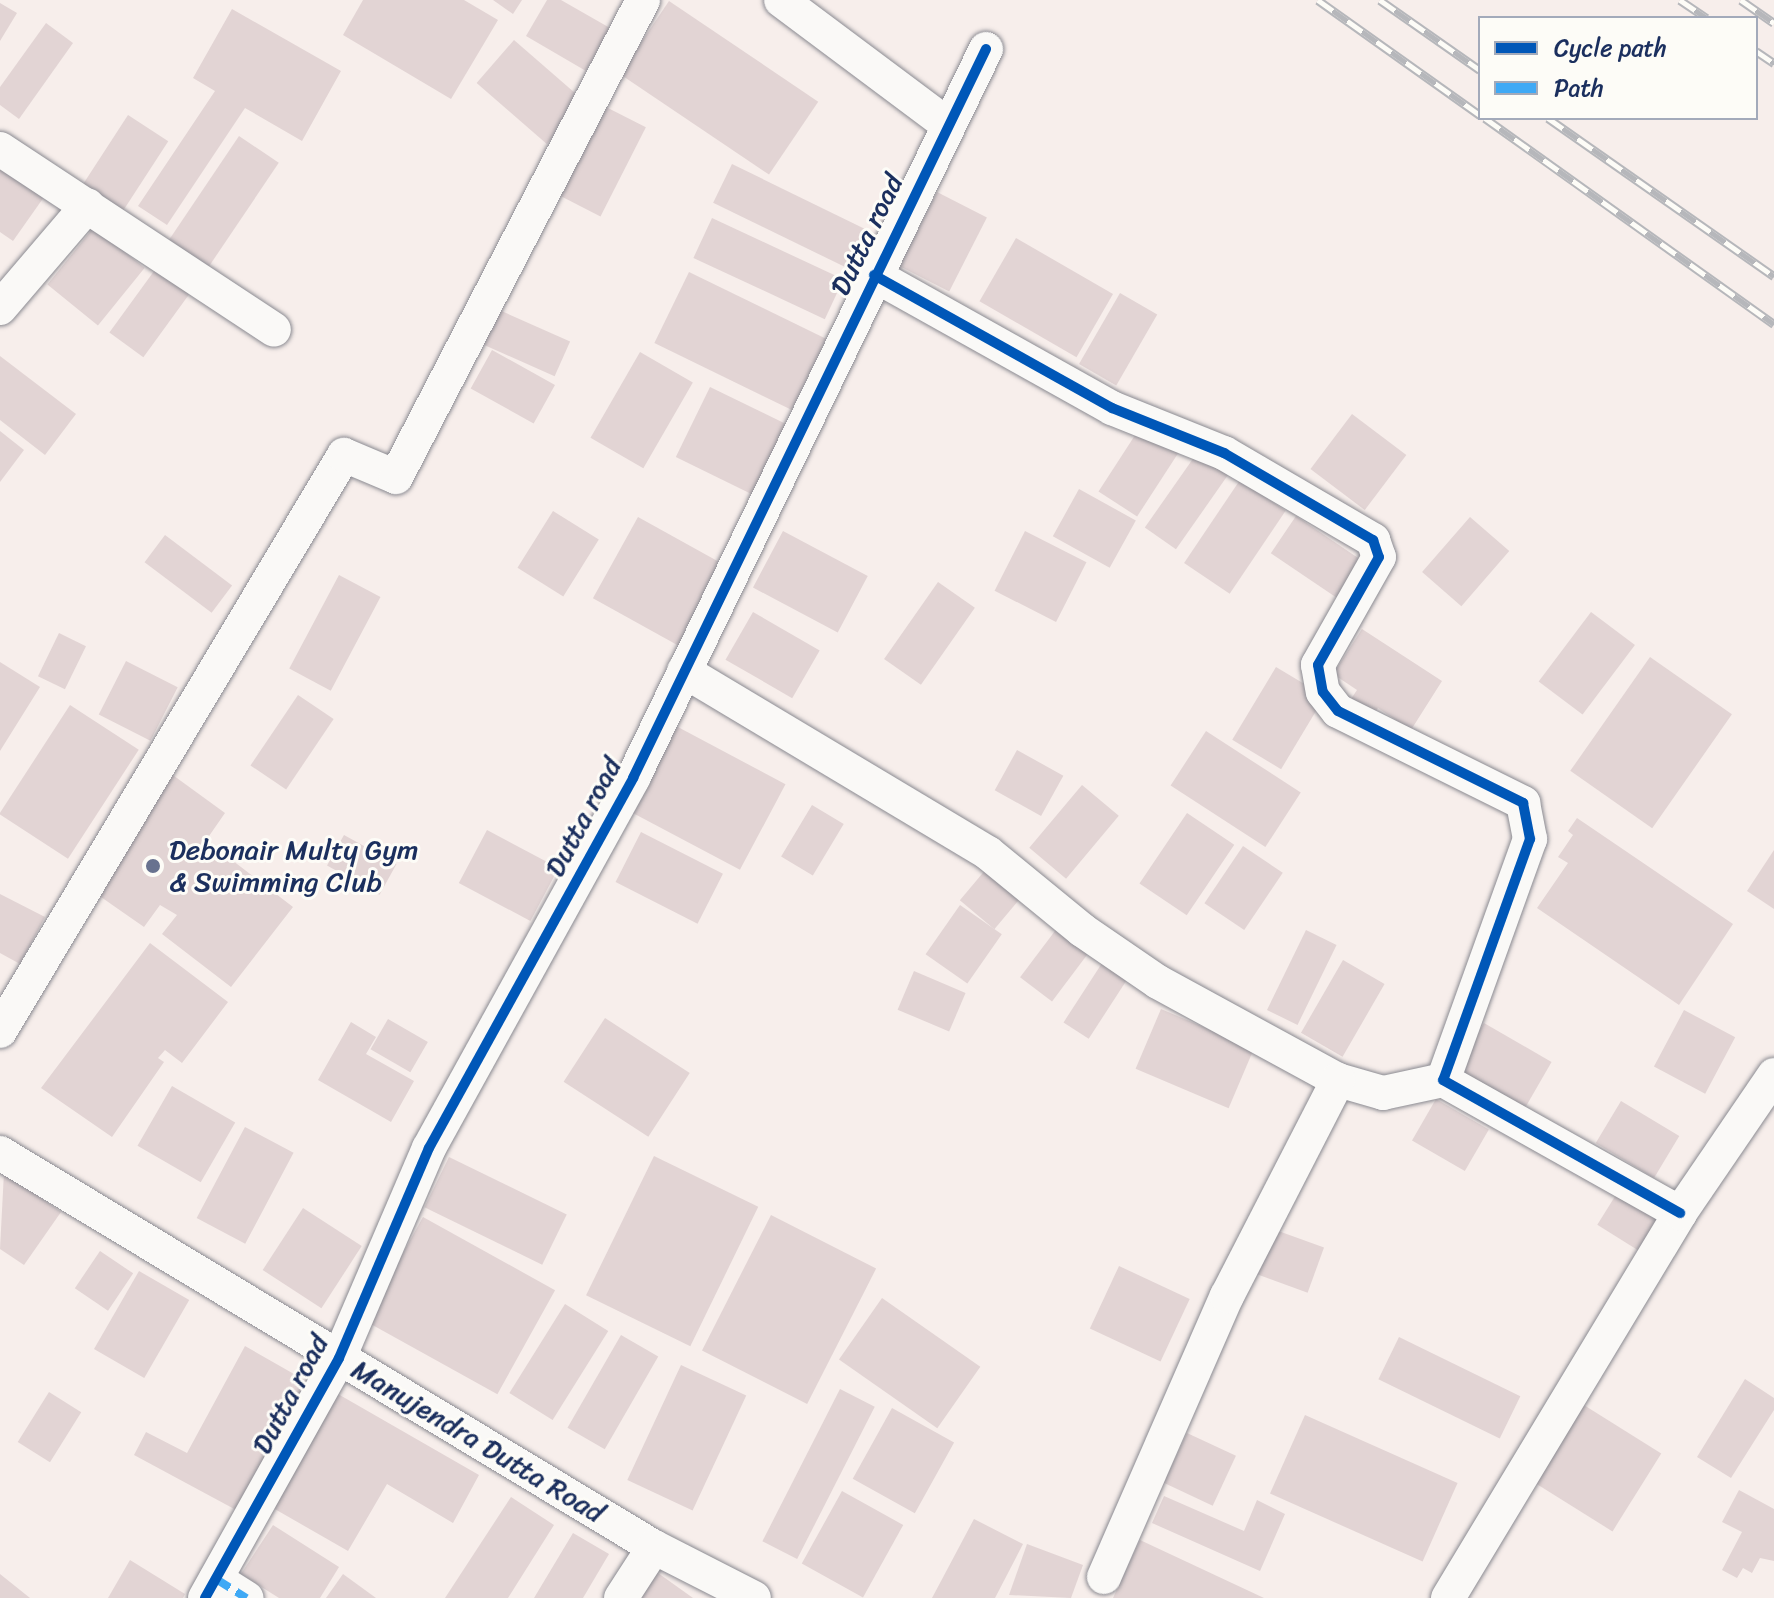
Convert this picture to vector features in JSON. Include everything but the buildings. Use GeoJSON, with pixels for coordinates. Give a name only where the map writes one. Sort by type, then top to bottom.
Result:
{"type":"FeatureCollection","features":[{"type":"Feature","properties":{"kind":"street"},"geometry":{"type":"LineString","coordinates":[[0,1031],[344,455],[396,477],[643,0]]}},
{"type":"Feature","properties":{"kind":"street"},"geometry":{"type":"LineString","coordinates":[[781,0],[947,124]]}},
{"type":"Feature","properties":{"kind":"street","name":"Dutta road"},"geometry":{"type":"LineString","coordinates":[[211,1588],[339,1358],[429,1148],[633,778],[947,124],[986,49]]}},
{"type":"Feature","properties":{"kind":"street"},"geometry":{"type":"LineString","coordinates":[[0,149],[274,330]]}},
{"type":"Feature","properties":{"kind":"street"},"geometry":{"type":"LineString","coordinates":[[0,308],[88,205]]}},
{"type":"Feature","properties":{"kind":"street"},"geometry":{"type":"LineString","coordinates":[[874,275],[1112,408],[1224,453],[1373,540],[1379,557],[1318,665],[1323,692],[1338,711],[1523,803],[1530,839],[1443,1080]]}},
{"type":"Feature","properties":{"kind":"street"},"geometry":{"type":"LineString","coordinates":[[684,671],[988,853],[1082,930],[1158,982],[1338,1080],[1383,1093],[1443,1080],[1680,1213]]}},
{"type":"Feature","properties":{"kind":"street"},"geometry":{"type":"LineString","coordinates":[[1448,1598],[1680,1213],[1774,1075]]}},
{"type":"Feature","properties":{"kind":"street"},"geometry":{"type":"LineString","coordinates":[[1104,1577],[1227,1296],[1338,1080]]}},
{"type":"Feature","properties":{"kind":"street","name":"Manujendra Dutta Road"},"geometry":{"type":"LineString","coordinates":[[1,1155],[654,1547],[754,1598]]}},
{"type":"Feature","properties":{"kind":"street"},"geometry":{"type":"LineString","coordinates":[[621,1598],[654,1547]]}},
{"type":"Feature","properties":{"kind":"street"},"geometry":{"type":"LineString","coordinates":[[211,1588],[246,1598]]}},
{"type":"Feature","properties":{"kind":"railway"},"geometry":{"type":"LineString","coordinates":[[1318,0],[1478,114]]}},
{"type":"Feature","properties":{"kind":"railway"},"geometry":{"type":"LineString","coordinates":[[1380,0],[1478,69]]}},
{"type":"Feature","properties":{"kind":"railway"},"geometry":{"type":"LineString","coordinates":[[1680,0],[1704,16]]}},
{"type":"Feature","properties":{"kind":"railway"},"geometry":{"type":"LineString","coordinates":[[1741,0],[1774,23]]}},
{"type":"Feature","properties":{"kind":"railway"},"geometry":{"type":"LineString","coordinates":[[1758,52],[1774,63]]}},
{"type":"Feature","properties":{"kind":"railway"},"geometry":{"type":"LineString","coordinates":[[1488,120],[1774,324]]}},
{"type":"Feature","properties":{"kind":"railway"},"geometry":{"type":"LineString","coordinates":[[1551,120],[1774,276]]}},
{"type":"Feature","properties":{"kind":"marked path"},"geometry":{"type":"LineString","coordinates":[[216,1579],[246,1598]]}},
{"type":"Feature","properties":{"kind":"cycle path"},"geometry":{"type":"LineString","coordinates":[[205,1598],[339,1358],[429,1148],[633,778],[986,49]]}},
{"type":"Feature","properties":{"kind":"cycle path"},"geometry":{"type":"LineString","coordinates":[[874,275],[1112,408],[1224,453],[1373,540],[1379,557],[1318,665],[1323,692],[1338,711],[1523,803],[1530,839],[1443,1080],[1680,1213]]}},
{"type":"Feature","properties":{"kind":"place","name":"Debonair Multy Gym & Swimming Club"},"geometry":{"type":"Point","coordinates":[153,866]}}]}
